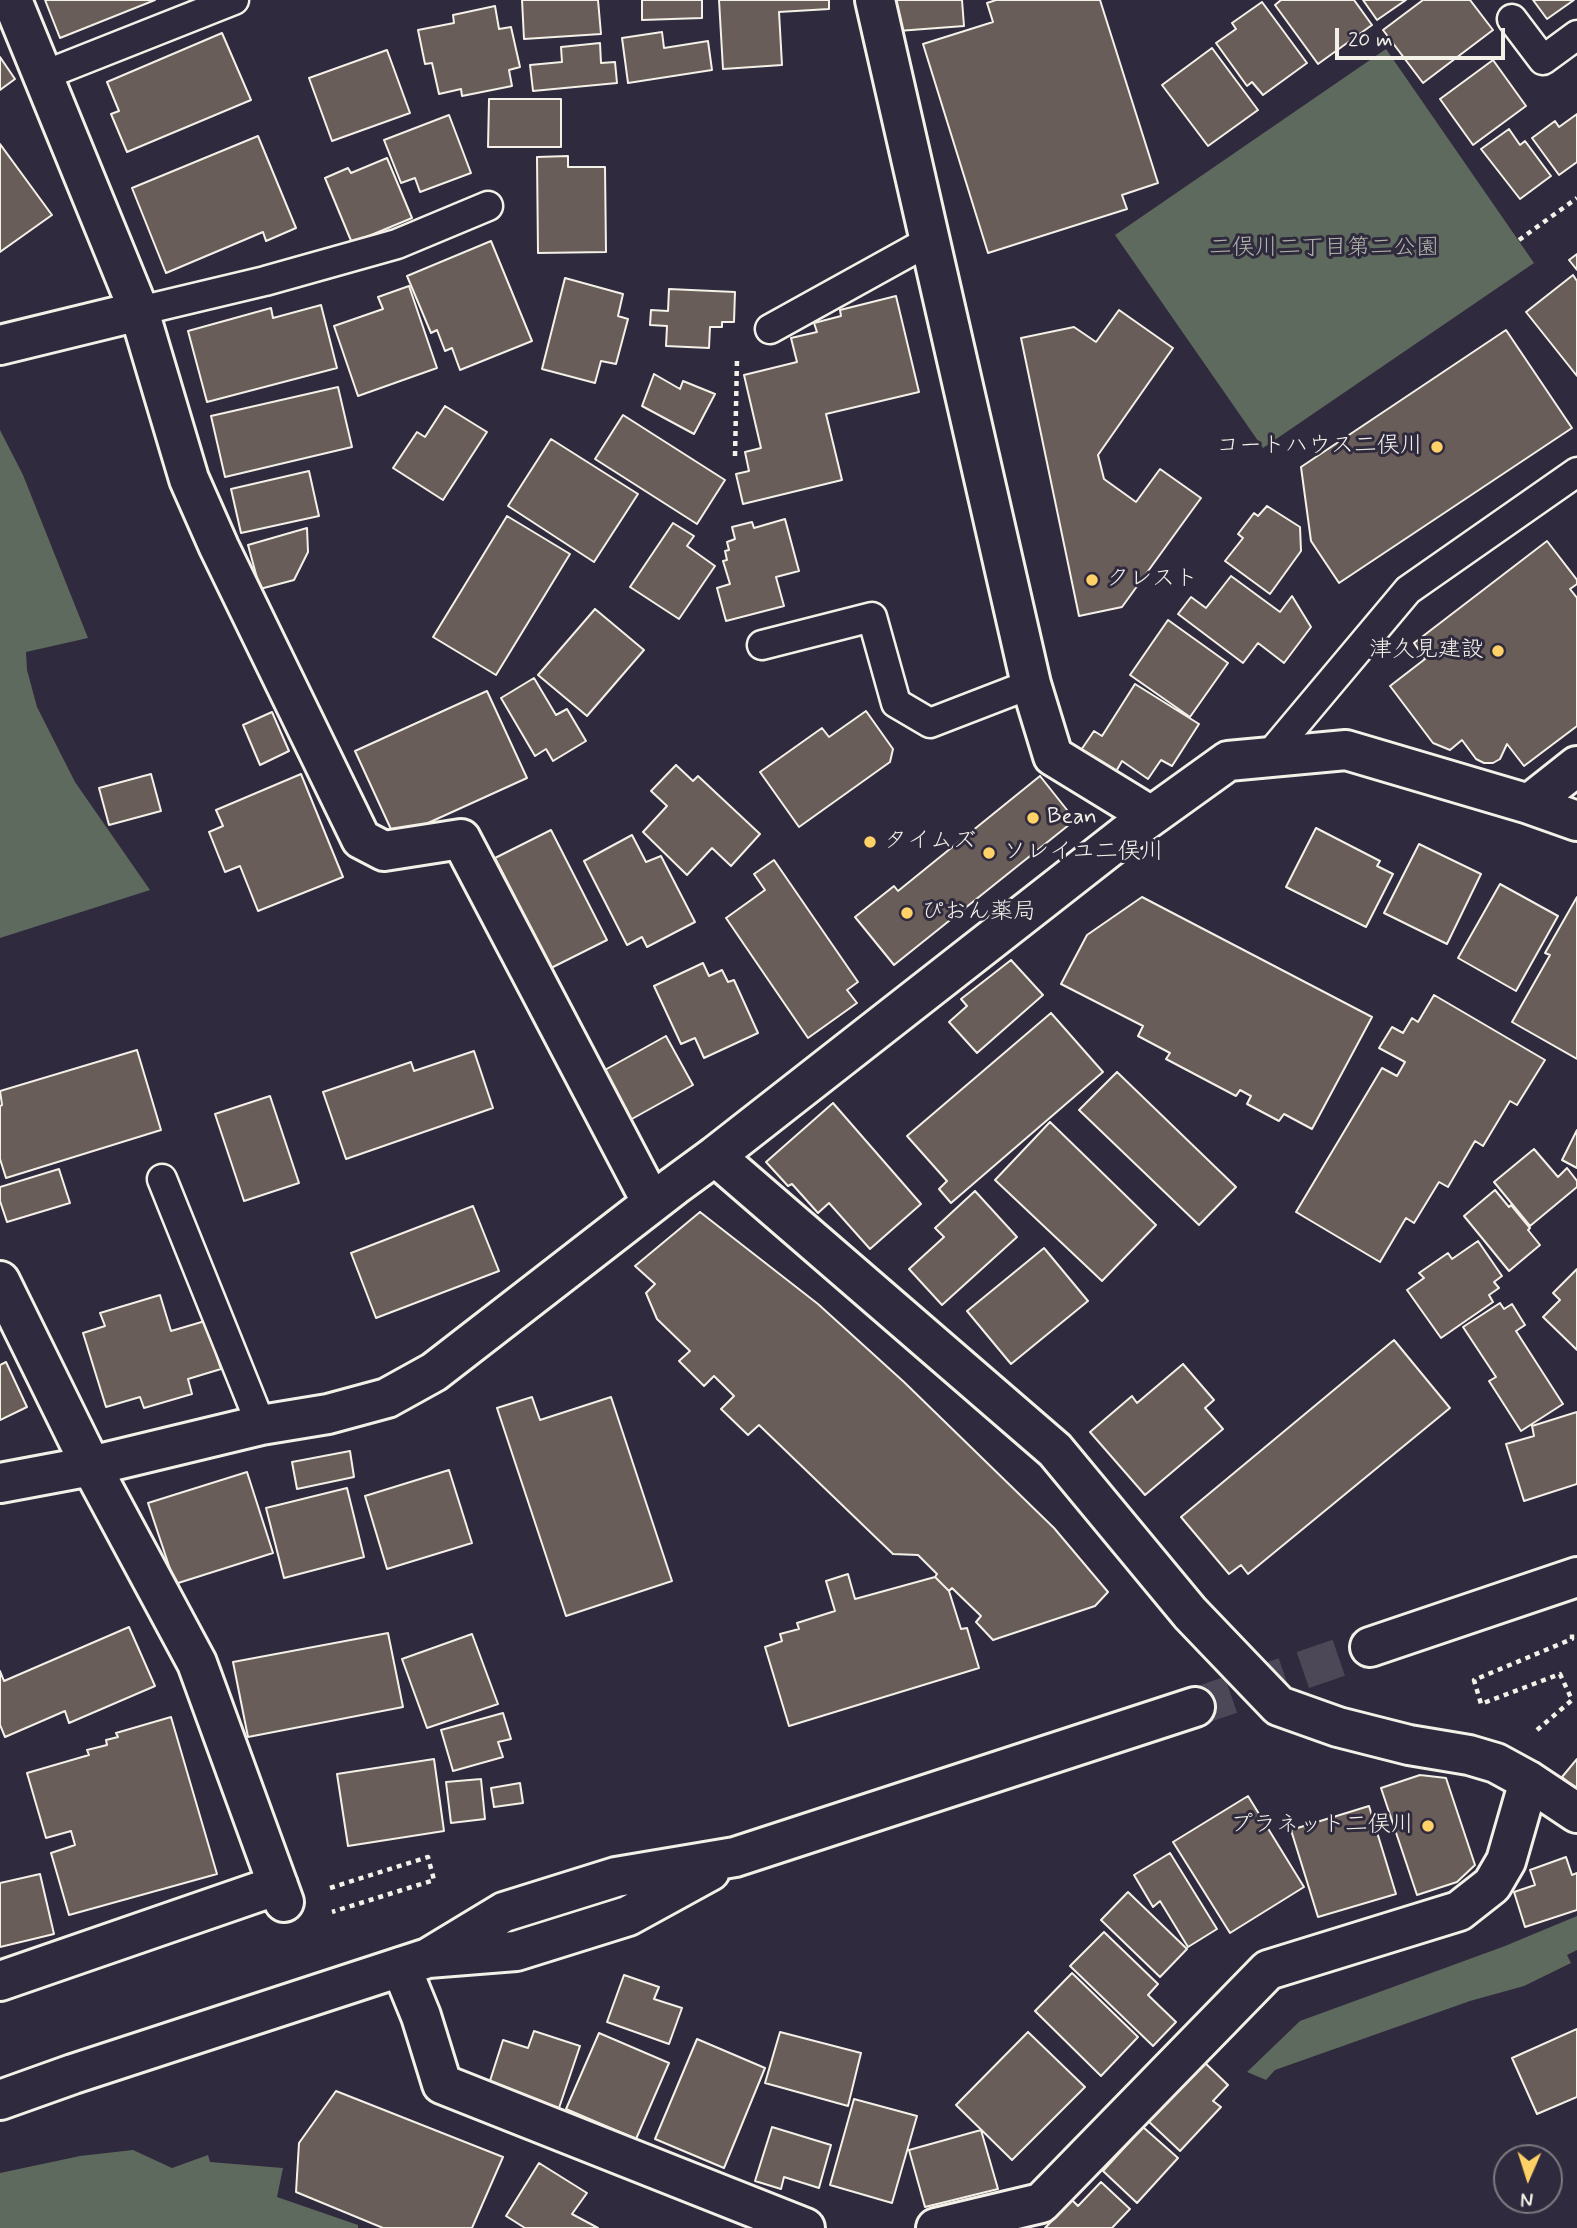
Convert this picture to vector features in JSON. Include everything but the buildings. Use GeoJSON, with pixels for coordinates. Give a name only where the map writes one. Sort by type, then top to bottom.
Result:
{"type":"FeatureCollection","features":[{"type":"Feature","properties":{"kind":"street"},"geometry":{"type":"LineString","coordinates":[[12,0],[139,311],[189,479],[219,547],[361,839],[384,851],[461,839],[652,1203]]}},
{"type":"Feature","properties":{"kind":"street"},"geometry":{"type":"LineString","coordinates":[[875,0],[1031,684],[1053,756],[1151,816]]}},
{"type":"Feature","properties":{"kind":"street"},"geometry":{"type":"LineString","coordinates":[[0,345],[139,311]]}},
{"type":"Feature","properties":{"kind":"street"},"geometry":{"type":"LineString","coordinates":[[0,1483],[91,1466],[261,1425],[328,1414],[387,1398],[434,1372],[1151,816],[1228,761],[1346,750],[1577,821]]}},
{"type":"Feature","properties":{"kind":"street"},"geometry":{"type":"LineString","coordinates":[[1528,804],[1577,766]]}},
{"type":"Feature","properties":{"kind":"street"},"geometry":{"type":"LineString","coordinates":[[715,1156],[1055,1450],[1190,1613],[1279,1706],[1338,1727],[1496,1763],[1577,1813]]}},
{"type":"Feature","properties":{"kind":"street"},"geometry":{"type":"LineString","coordinates":[[0,1281],[91,1466],[197,1663],[281,1893],[0,1981]]}},
{"type":"Feature","properties":{"kind":"street"},"geometry":{"type":"LineString","coordinates":[[1370,1647],[1577,1577]]}},
{"type":"Feature","properties":{"kind":"street"},"geometry":{"type":"LineString","coordinates":[[0,2100],[86,2069],[415,1962],[516,1951],[628,1916],[735,1857],[1195,1707]]}},
{"type":"Feature","properties":{"kind":"street"},"geometry":{"type":"LineString","coordinates":[[936,2228],[1041,2203],[1268,1970],[1459,1911],[1492,1885],[1506,1861],[1529,1782]]}},
{"type":"Feature","properties":{"kind":"street"},"geometry":{"type":"LineString","coordinates":[[415,1962],[421,2016],[442,2084],[805,2228]]}},
{"type":"Feature","properties":{"kind":"lane"},"geometry":{"type":"LineString","coordinates":[[42,76],[234,0]]}},
{"type":"Feature","properties":{"kind":"lane"},"geometry":{"type":"LineString","coordinates":[[1511,19],[1543,60],[1577,35]]}},
{"type":"Feature","properties":{"kind":"lane"},"geometry":{"type":"LineString","coordinates":[[139,311],[265,281],[397,244],[488,206]]}},
{"type":"Feature","properties":{"kind":"lane"},"geometry":{"type":"LineString","coordinates":[[771,329],[929,242]]}},
{"type":"Feature","properties":{"kind":"lane"},"geometry":{"type":"LineString","coordinates":[[1267,758],[1408,590],[1577,472]]}},
{"type":"Feature","properties":{"kind":"lane"},"geometry":{"type":"LineString","coordinates":[[762,645],[872,617],[896,703],[930,723],[1031,684]]}},
{"type":"Feature","properties":{"kind":"lane"},"geometry":{"type":"LineString","coordinates":[[162,1179],[261,1425]]}},
{"type":"Feature","properties":{"kind":"path"},"geometry":{"type":"LineString","coordinates":[[1518,240],[1577,198]]}},
{"type":"Feature","properties":{"kind":"path"},"geometry":{"type":"LineString","coordinates":[[735,456],[737,350],[771,329]]}},
{"type":"Feature","properties":{"kind":"path"},"geometry":{"type":"LineString","coordinates":[[1496,1763],[1572,1700],[1560,1674],[1481,1704],[1474,1680],[1572,1639],[1572,1626]]}},
{"type":"Feature","properties":{"kind":"path"},"geometry":{"type":"LineString","coordinates":[[281,1893],[428,1857],[434,1880],[322,1915]]}},
{"type":"Feature","properties":{"kind":"green space","name":"二俣川二丁目第二公園"},"geometry":{"type":"Polygon","coordinates":[[[1386,49],[1534,263],[1263,448],[1115,235],[1386,49]]]}},
{"type":"Feature","properties":{"kind":"green space"},"geometry":{"type":"Polygon","coordinates":[[[0,430],[23,475],[88,638],[26,652],[27,670],[37,707],[75,782],[150,890],[0,938],[0,430]]]}},
{"type":"Feature","properties":{"kind":"green space"},"geometry":{"type":"Polygon","coordinates":[[[1577,1916],[1577,1950],[1567,1955],[1571,1963],[1524,1986],[1470,2001],[1275,2070],[1266,2080],[1247,2072],[1300,2021],[1505,1946],[1577,1916]]]}},
{"type":"Feature","properties":{"kind":"green space"},"geometry":{"type":"Polygon","coordinates":[[[133,2150],[172,2168],[208,2155],[210,2162],[283,2168],[277,2197],[358,2225],[358,2228],[0,2228],[0,2173],[80,2156],[133,2150]]]}},
{"type":"Feature","properties":{"kind":"tunnel"},"geometry":{"type":"LineString","coordinates":[[1195,1707],[1370,1647]]}},
{"type":"Feature","properties":{"kind":"place","name":"コートハウス二俣川"},"geometry":{"type":"Point","coordinates":[1437,447]}},
{"type":"Feature","properties":{"kind":"place","name":"クレスト"},"geometry":{"type":"Point","coordinates":[1092,580]}},
{"type":"Feature","properties":{"kind":"place","name":"津久見建設"},"geometry":{"type":"Point","coordinates":[1498,651]}},
{"type":"Feature","properties":{"kind":"place","name":"Bean"},"geometry":{"type":"Point","coordinates":[1033,818]}},
{"type":"Feature","properties":{"kind":"place","name":"タイムズ"},"geometry":{"type":"Point","coordinates":[870,842]}},
{"type":"Feature","properties":{"kind":"place","name":"ソレイユ二俣川"},"geometry":{"type":"Point","coordinates":[989,853]}},
{"type":"Feature","properties":{"kind":"place","name":"ぴおん薬局"},"geometry":{"type":"Point","coordinates":[907,913]}},
{"type":"Feature","properties":{"kind":"place","name":"プラネット二俣川"},"geometry":{"type":"Point","coordinates":[1428,1826]}}]}
